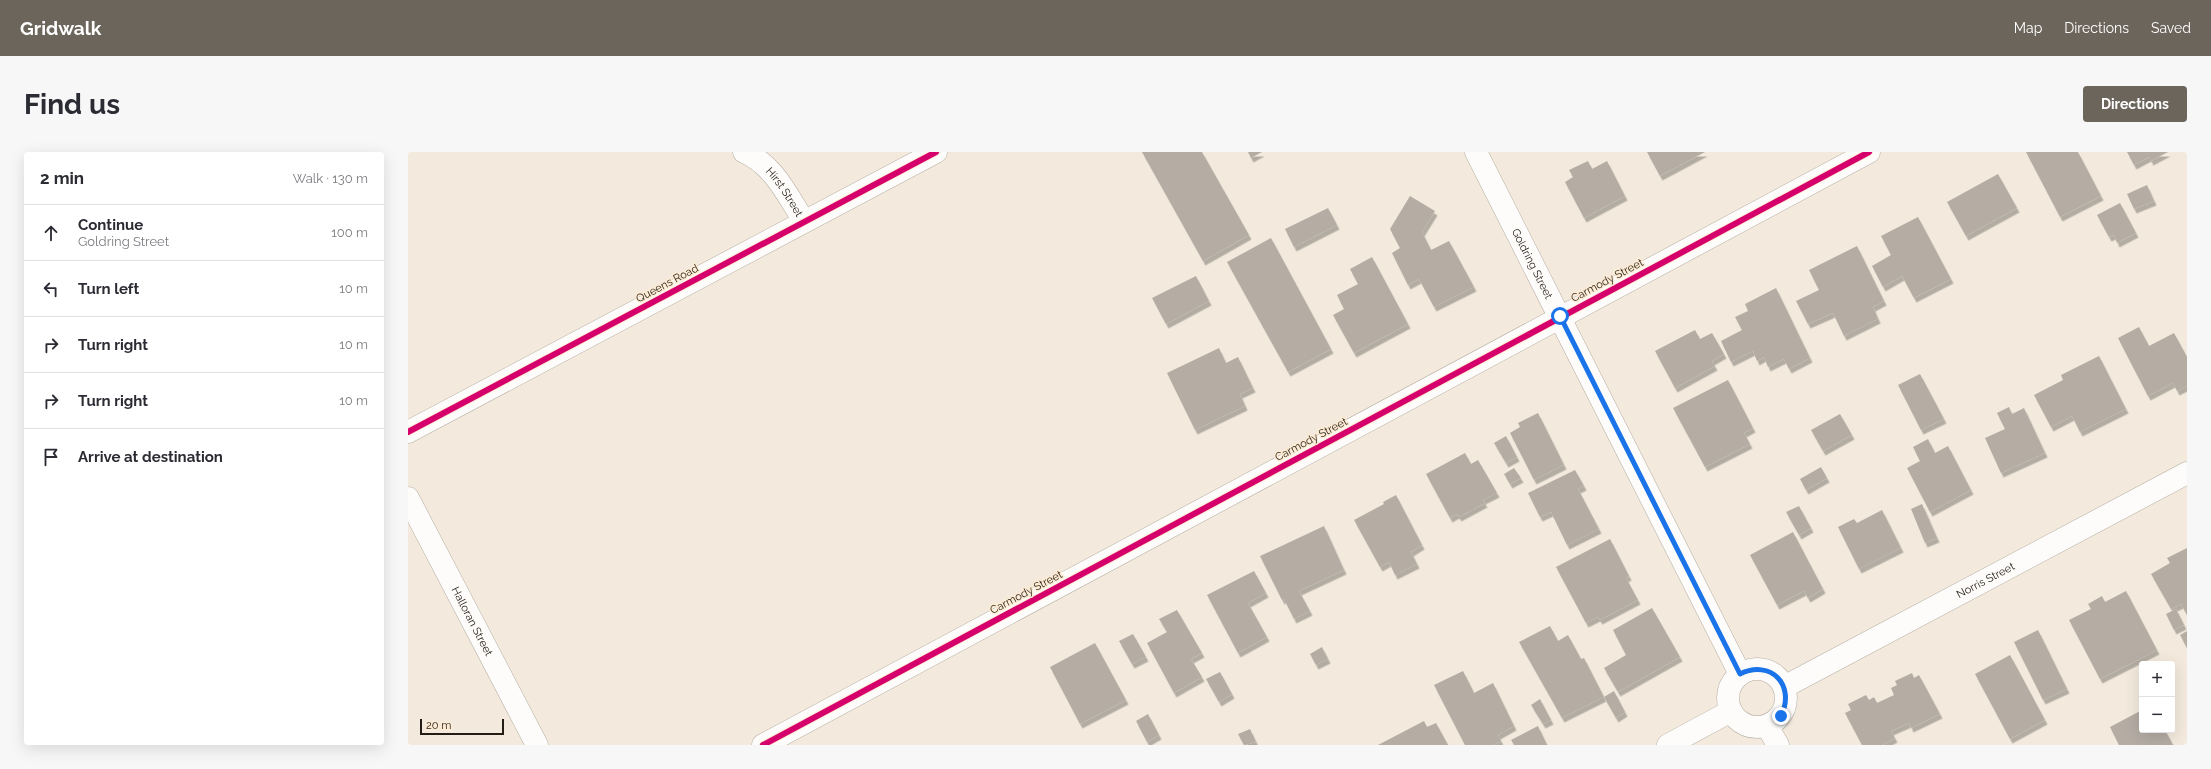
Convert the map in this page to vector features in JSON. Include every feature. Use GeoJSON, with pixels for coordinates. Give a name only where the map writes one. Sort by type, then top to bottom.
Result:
{"type":"FeatureCollection","features":[{"type":"Feature","properties":{"kind":"street","name":"Hirst Street"},"geometry":{"type":"LineString","coordinates":[[744,152],[756,157],[776,176],[804,221]]}},
{"type":"Feature","properties":{"kind":"street","name":"Queens Road"},"geometry":{"type":"LineString","coordinates":[[408,432],[936,152]]}},
{"type":"Feature","properties":{"kind":"street","name":"Goldring Street"},"geometry":{"type":"LineString","coordinates":[[1476,152],[1740,674]]}},
{"type":"Feature","properties":{"kind":"street","name":"Carmody Street"},"geometry":{"type":"LineString","coordinates":[[763,745],[1560,316],[1869,152]]}},
{"type":"Feature","properties":{"kind":"street","name":"Norris Street"},"geometry":{"type":"LineString","coordinates":[[1784,687],[2187,473]]}},
{"type":"Feature","properties":{"kind":"street","name":"Halloran Street"},"geometry":{"type":"LineString","coordinates":[[408,498],[537,745]]}},
{"type":"Feature","properties":{"kind":"street"},"geometry":{"type":"LineString","coordinates":[[1750,670],[1770,672],[1778,678],[1784,687],[1787,697],[1781,716],[1767,726],[1747,726],[1738,721],[1731,711],[1728,702],[1732,682],[1740,674],[1750,670]]}},
{"type":"Feature","properties":{"kind":"street"},"geometry":{"type":"LineString","coordinates":[[1668,745],[1731,711]]}},
{"type":"Feature","properties":{"kind":"street"},"geometry":{"type":"LineString","coordinates":[[1767,726],[1778,745]]}},
{"type":"Feature","properties":{"kind":"building"},"geometry":{"type":"Polygon","coordinates":[[[1142,152],[1202,152],[1249,235],[1203,261],[1142,152]]]}},
{"type":"Feature","properties":{"kind":"building"},"geometry":{"type":"Polygon","coordinates":[[[1248,152],[1262,152],[1251,158],[1248,152]]]}},
{"type":"Feature","properties":{"kind":"building"},"geometry":{"type":"Polygon","coordinates":[[[1647,152],[1705,152],[1660,176],[1647,152]]]}},
{"type":"Feature","properties":{"kind":"building"},"geometry":{"type":"Polygon","coordinates":[[[2026,152],[2078,152],[2101,196],[2060,217],[2026,152]]]}},
{"type":"Feature","properties":{"kind":"building"},"geometry":{"type":"Polygon","coordinates":[[[2127,152],[2168,152],[2151,161],[2149,157],[2134,165],[2127,152]]]}},
{"type":"Feature","properties":{"kind":"building"},"geometry":{"type":"Polygon","coordinates":[[[1588,161],[1592,169],[1607,161],[1625,196],[1584,218],[1565,182],[1573,177],[1569,170],[1588,161]]]}},
{"type":"Feature","properties":{"kind":"building"},"geometry":{"type":"Polygon","coordinates":[[[1998,174],[2017,208],[1966,236],[1947,202],[1998,174]]]}},
{"type":"Feature","properties":{"kind":"building"},"geometry":{"type":"Polygon","coordinates":[[[2147,185],[2154,201],[2134,209],[2127,194],[2147,185]]]}},
{"type":"Feature","properties":{"kind":"building"},"geometry":{"type":"Polygon","coordinates":[[[1410,196],[1435,211],[1422,232],[1431,250],[1449,241],[1474,287],[1434,307],[1419,279],[1408,285],[1392,253],[1400,248],[1390,229],[1410,196]]]}},
{"type":"Feature","properties":{"kind":"building"},"geometry":{"type":"Polygon","coordinates":[[[2120,203],[2136,233],[2117,243],[2114,235],[2109,237],[2097,215],[2120,203]]]}},
{"type":"Feature","properties":{"kind":"building"},"geometry":{"type":"Polygon","coordinates":[[[1328,208],[1337,225],[1294,247],[1285,229],[1328,208]]]}},
{"type":"Feature","properties":{"kind":"building"},"geometry":{"type":"Polygon","coordinates":[[[1918,217],[1951,279],[1914,298],[1902,276],[1883,287],[1872,266],[1891,255],[1881,236],[1918,217]]]}},
{"type":"Feature","properties":{"kind":"building"},"geometry":{"type":"Polygon","coordinates":[[[1271,238],[1331,349],[1288,372],[1227,262],[1271,238]]]}},
{"type":"Feature","properties":{"kind":"building"},"geometry":{"type":"Polygon","coordinates":[[[1857,246],[1884,301],[1873,307],[1878,319],[1844,336],[1833,313],[1808,324],[1796,301],[1819,290],[1809,270],[1857,246]]]}},
{"type":"Feature","properties":{"kind":"building"},"geometry":{"type":"Polygon","coordinates":[[[1372,257],[1408,324],[1354,353],[1333,315],[1344,309],[1337,295],[1358,284],[1350,269],[1372,257]]]}},
{"type":"Feature","properties":{"kind":"building"},"geometry":{"type":"Polygon","coordinates":[[[1196,276],[1209,301],[1166,324],[1152,298],[1196,276]]]}},
{"type":"Feature","properties":{"kind":"building"},"geometry":{"type":"Polygon","coordinates":[[[1776,288],[1810,358],[1789,369],[1784,359],[1768,367],[1764,357],[1757,361],[1753,351],[1731,362],[1721,341],[1742,330],[1735,317],[1748,311],[1745,304],[1776,288]]]}},
{"type":"Feature","properties":{"kind":"building"},"geometry":{"type":"Polygon","coordinates":[[[2139,327],[2149,346],[2174,333],[2187,357],[2187,386],[2177,391],[2173,383],[2148,396],[2118,338],[2139,327]]]}},
{"type":"Feature","properties":{"kind":"building"},"geometry":{"type":"Polygon","coordinates":[[[1695,330],[1700,339],[1712,333],[1724,354],[1712,361],[1715,366],[1675,388],[1655,351],[1695,330]]]}},
{"type":"Feature","properties":{"kind":"building"},"geometry":{"type":"Polygon","coordinates":[[[1219,348],[1226,363],[1238,357],[1253,388],[1240,394],[1245,406],[1195,430],[1167,373],[1219,348]]]}},
{"type":"Feature","properties":{"kind":"building"},"geometry":{"type":"Polygon","coordinates":[[[2099,356],[2126,409],[2080,432],[2072,416],[2051,427],[2034,395],[2063,380],[2061,375],[2099,356]]]}},
{"type":"Feature","properties":{"kind":"building"},"geometry":{"type":"Polygon","coordinates":[[[1920,374],[1944,419],[1921,430],[1898,385],[1920,374]]]}},
{"type":"Feature","properties":{"kind":"building"},"geometry":{"type":"Polygon","coordinates":[[[1728,380],[1753,428],[1744,433],[1750,444],[1705,467],[1673,408],[1728,380]]]}},
{"type":"Feature","properties":{"kind":"building"},"geometry":{"type":"Polygon","coordinates":[[[2009,407],[2012,414],[2024,408],[2045,453],[2001,473],[1985,438],[2005,429],[1997,413],[2009,407]]]}},
{"type":"Feature","properties":{"kind":"building"},"geometry":{"type":"Polygon","coordinates":[[[1538,413],[1564,465],[1534,480],[1510,433],[1520,427],[1518,423],[1538,413]]]}},
{"type":"Feature","properties":{"kind":"building"},"geometry":{"type":"Polygon","coordinates":[[[1840,414],[1852,435],[1823,451],[1811,430],[1840,414]]]}},
{"type":"Feature","properties":{"kind":"building"},"geometry":{"type":"Polygon","coordinates":[[[1506,436],[1517,457],[1506,463],[1494,443],[1506,436]]]}},
{"type":"Feature","properties":{"kind":"building"},"geometry":{"type":"Polygon","coordinates":[[[1928,439],[1935,453],[1948,446],[1971,490],[1930,512],[1907,468],[1920,461],[1913,447],[1928,439]]]}},
{"type":"Feature","properties":{"kind":"building"},"geometry":{"type":"Polygon","coordinates":[[[1465,453],[1471,464],[1478,460],[1497,493],[1483,500],[1485,503],[1459,517],[1457,514],[1450,518],[1426,474],[1465,453]]]}},
{"type":"Feature","properties":{"kind":"building"},"geometry":{"type":"Polygon","coordinates":[[[1821,467],[1827,478],[1806,490],[1800,479],[1821,467]]]}},
{"type":"Feature","properties":{"kind":"building"},"geometry":{"type":"Polygon","coordinates":[[[1514,468],[1521,478],[1510,484],[1504,474],[1514,468]]]}},
{"type":"Feature","properties":{"kind":"building"},"geometry":{"type":"Polygon","coordinates":[[[1575,470],[1584,486],[1578,489],[1599,529],[1567,545],[1551,512],[1540,517],[1528,493],[1575,470]]]}},
{"type":"Feature","properties":{"kind":"building"},"geometry":{"type":"Polygon","coordinates":[[[1396,495],[1422,545],[1411,552],[1417,564],[1395,575],[1389,562],[1380,567],[1354,520],[1384,504],[1383,502],[1396,495]]]}},
{"type":"Feature","properties":{"kind":"building"},"geometry":{"type":"Polygon","coordinates":[[[1922,504],[1937,538],[1925,543],[1911,509],[1922,504]]]}},
{"type":"Feature","properties":{"kind":"building"},"geometry":{"type":"Polygon","coordinates":[[[1799,506],[1811,528],[1799,535],[1786,512],[1799,506]]]}},
{"type":"Feature","properties":{"kind":"building"},"geometry":{"type":"Polygon","coordinates":[[[1882,510],[1901,548],[1859,569],[1838,527],[1854,519],[1857,523],[1882,510]]]}},
{"type":"Feature","properties":{"kind":"building"},"geometry":{"type":"Polygon","coordinates":[[[1324,526],[1344,570],[1299,591],[1310,611],[1294,619],[1284,599],[1282,600],[1260,556],[1324,526]]]}},
{"type":"Feature","properties":{"kind":"building"},"geometry":{"type":"Polygon","coordinates":[[[1793,532],[1823,589],[1808,598],[1804,591],[1777,605],[1750,555],[1793,532]]]}},
{"type":"Feature","properties":{"kind":"building"},"geometry":{"type":"Polygon","coordinates":[[[1610,539],[1629,576],[1626,578],[1638,600],[1600,620],[1598,617],[1586,623],[1556,567],[1610,539]]]}},
{"type":"Feature","properties":{"kind":"building"},"geometry":{"type":"Polygon","coordinates":[[[2187,548],[2187,615],[2181,604],[2171,609],[2151,574],[2170,563],[2167,558],[2187,548]]]}},
{"type":"Feature","properties":{"kind":"building"},"geometry":{"type":"Polygon","coordinates":[[[1254,571],[1266,593],[1248,603],[1267,637],[1238,653],[1207,595],[1254,571]]]}},
{"type":"Feature","properties":{"kind":"building"},"geometry":{"type":"Polygon","coordinates":[[[2126,591],[2157,650],[2100,679],[2069,620],[2091,609],[2088,604],[2102,596],[2105,602],[2126,591]]]}},
{"type":"Feature","properties":{"kind":"building"},"geometry":{"type":"Polygon","coordinates":[[[1652,608],[1680,657],[1618,692],[1604,668],[1626,655],[1613,630],[1652,608]]]}},
{"type":"Feature","properties":{"kind":"building"},"geometry":{"type":"Polygon","coordinates":[[[2176,609],[2184,625],[2174,630],[2166,614],[2176,609]]]}},
{"type":"Feature","properties":{"kind":"building"},"geometry":{"type":"Polygon","coordinates":[[[1177,610],[1202,653],[1191,659],[1202,677],[1174,693],[1147,643],[1167,632],[1159,619],[1177,610]]]}},
{"type":"Feature","properties":{"kind":"building"},"geometry":{"type":"Polygon","coordinates":[[[1550,626],[1558,641],[1568,635],[1581,659],[1584,658],[1604,697],[1562,718],[1519,642],[1550,626]]]}},
{"type":"Feature","properties":{"kind":"building"},"geometry":{"type":"Polygon","coordinates":[[[2038,630],[2067,689],[2043,700],[2014,642],[2038,630]]]}},
{"type":"Feature","properties":{"kind":"building"},"geometry":{"type":"Polygon","coordinates":[[[2187,631],[2187,648],[2180,635],[2187,631]]]}},
{"type":"Feature","properties":{"kind":"building"},"geometry":{"type":"Polygon","coordinates":[[[1133,634],[1146,657],[1132,664],[1119,641],[1133,634]]]}},
{"type":"Feature","properties":{"kind":"building"},"geometry":{"type":"Polygon","coordinates":[[[1095,643],[1126,700],[1080,724],[1050,667],[1095,643]]]}},
{"type":"Feature","properties":{"kind":"building"},"geometry":{"type":"Polygon","coordinates":[[[1322,647],[1328,659],[1316,665],[1310,654],[1322,647]]]}},
{"type":"Feature","properties":{"kind":"building"},"geometry":{"type":"Polygon","coordinates":[[[2010,655],[2045,720],[2010,739],[1975,674],[2010,655]]]}},
{"type":"Feature","properties":{"kind":"building"},"geometry":{"type":"Polygon","coordinates":[[[1463,671],[1474,693],[1493,683],[1514,726],[1498,735],[1501,741],[1493,745],[1465,745],[1434,685],[1463,671]]]}},
{"type":"Feature","properties":{"kind":"building"},"geometry":{"type":"Polygon","coordinates":[[[1220,672],[1232,694],[1219,702],[1206,679],[1220,672]]]}},
{"type":"Feature","properties":{"kind":"building"},"geometry":{"type":"Polygon","coordinates":[[[1912,673],[1914,678],[1919,675],[1940,714],[1911,728],[1909,723],[1891,731],[1895,738],[1882,745],[1862,745],[1845,713],[1851,710],[1848,704],[1866,695],[1869,700],[1874,697],[1877,703],[1894,695],[1891,688],[1897,685],[1895,681],[1912,673]]]}},
{"type":"Feature","properties":{"kind":"building"},"geometry":{"type":"Polygon","coordinates":[[[1614,691],[1625,712],[1616,718],[1604,697],[1614,691]]]}},
{"type":"Feature","properties":{"kind":"building"},"geometry":{"type":"Polygon","coordinates":[[[1540,699],[1551,720],[1543,724],[1531,705],[1540,699]]]}},
{"type":"Feature","properties":{"kind":"building"},"geometry":{"type":"Polygon","coordinates":[[[2139,712],[2139,733],[2167,733],[2173,745],[2119,745],[2110,727],[2139,712]]]}},
{"type":"Feature","properties":{"kind":"building"},"geometry":{"type":"Polygon","coordinates":[[[1148,714],[1159,735],[1147,742],[1136,721],[1148,714]]]}},
{"type":"Feature","properties":{"kind":"building"},"geometry":{"type":"Polygon","coordinates":[[[1424,721],[1427,727],[1436,723],[1448,745],[1378,745],[1424,721]]]}},
{"type":"Feature","properties":{"kind":"building"},"geometry":{"type":"Polygon","coordinates":[[[1538,726],[1547,745],[1514,745],[1511,740],[1538,726]]]}},
{"type":"Feature","properties":{"kind":"building"},"geometry":{"type":"Polygon","coordinates":[[[1250,729],[1256,742],[1244,745],[1238,734],[1250,729]]]}},
{"type":"Feature","properties":{"kind":"cycle path"},"geometry":{"type":"LineString","coordinates":[[408,432],[936,152]]}},
{"type":"Feature","properties":{"kind":"cycle path"},"geometry":{"type":"LineString","coordinates":[[763,745],[1869,152]]}},
{"type":"Feature","properties":{"kind":"route"},"geometry":{"type":"LineString","coordinates":[[1560,316],[1740,674],[1750,670],[1760,669],[1770,672],[1778,678],[1784,687],[1787,697],[1781,716]]}}]}
